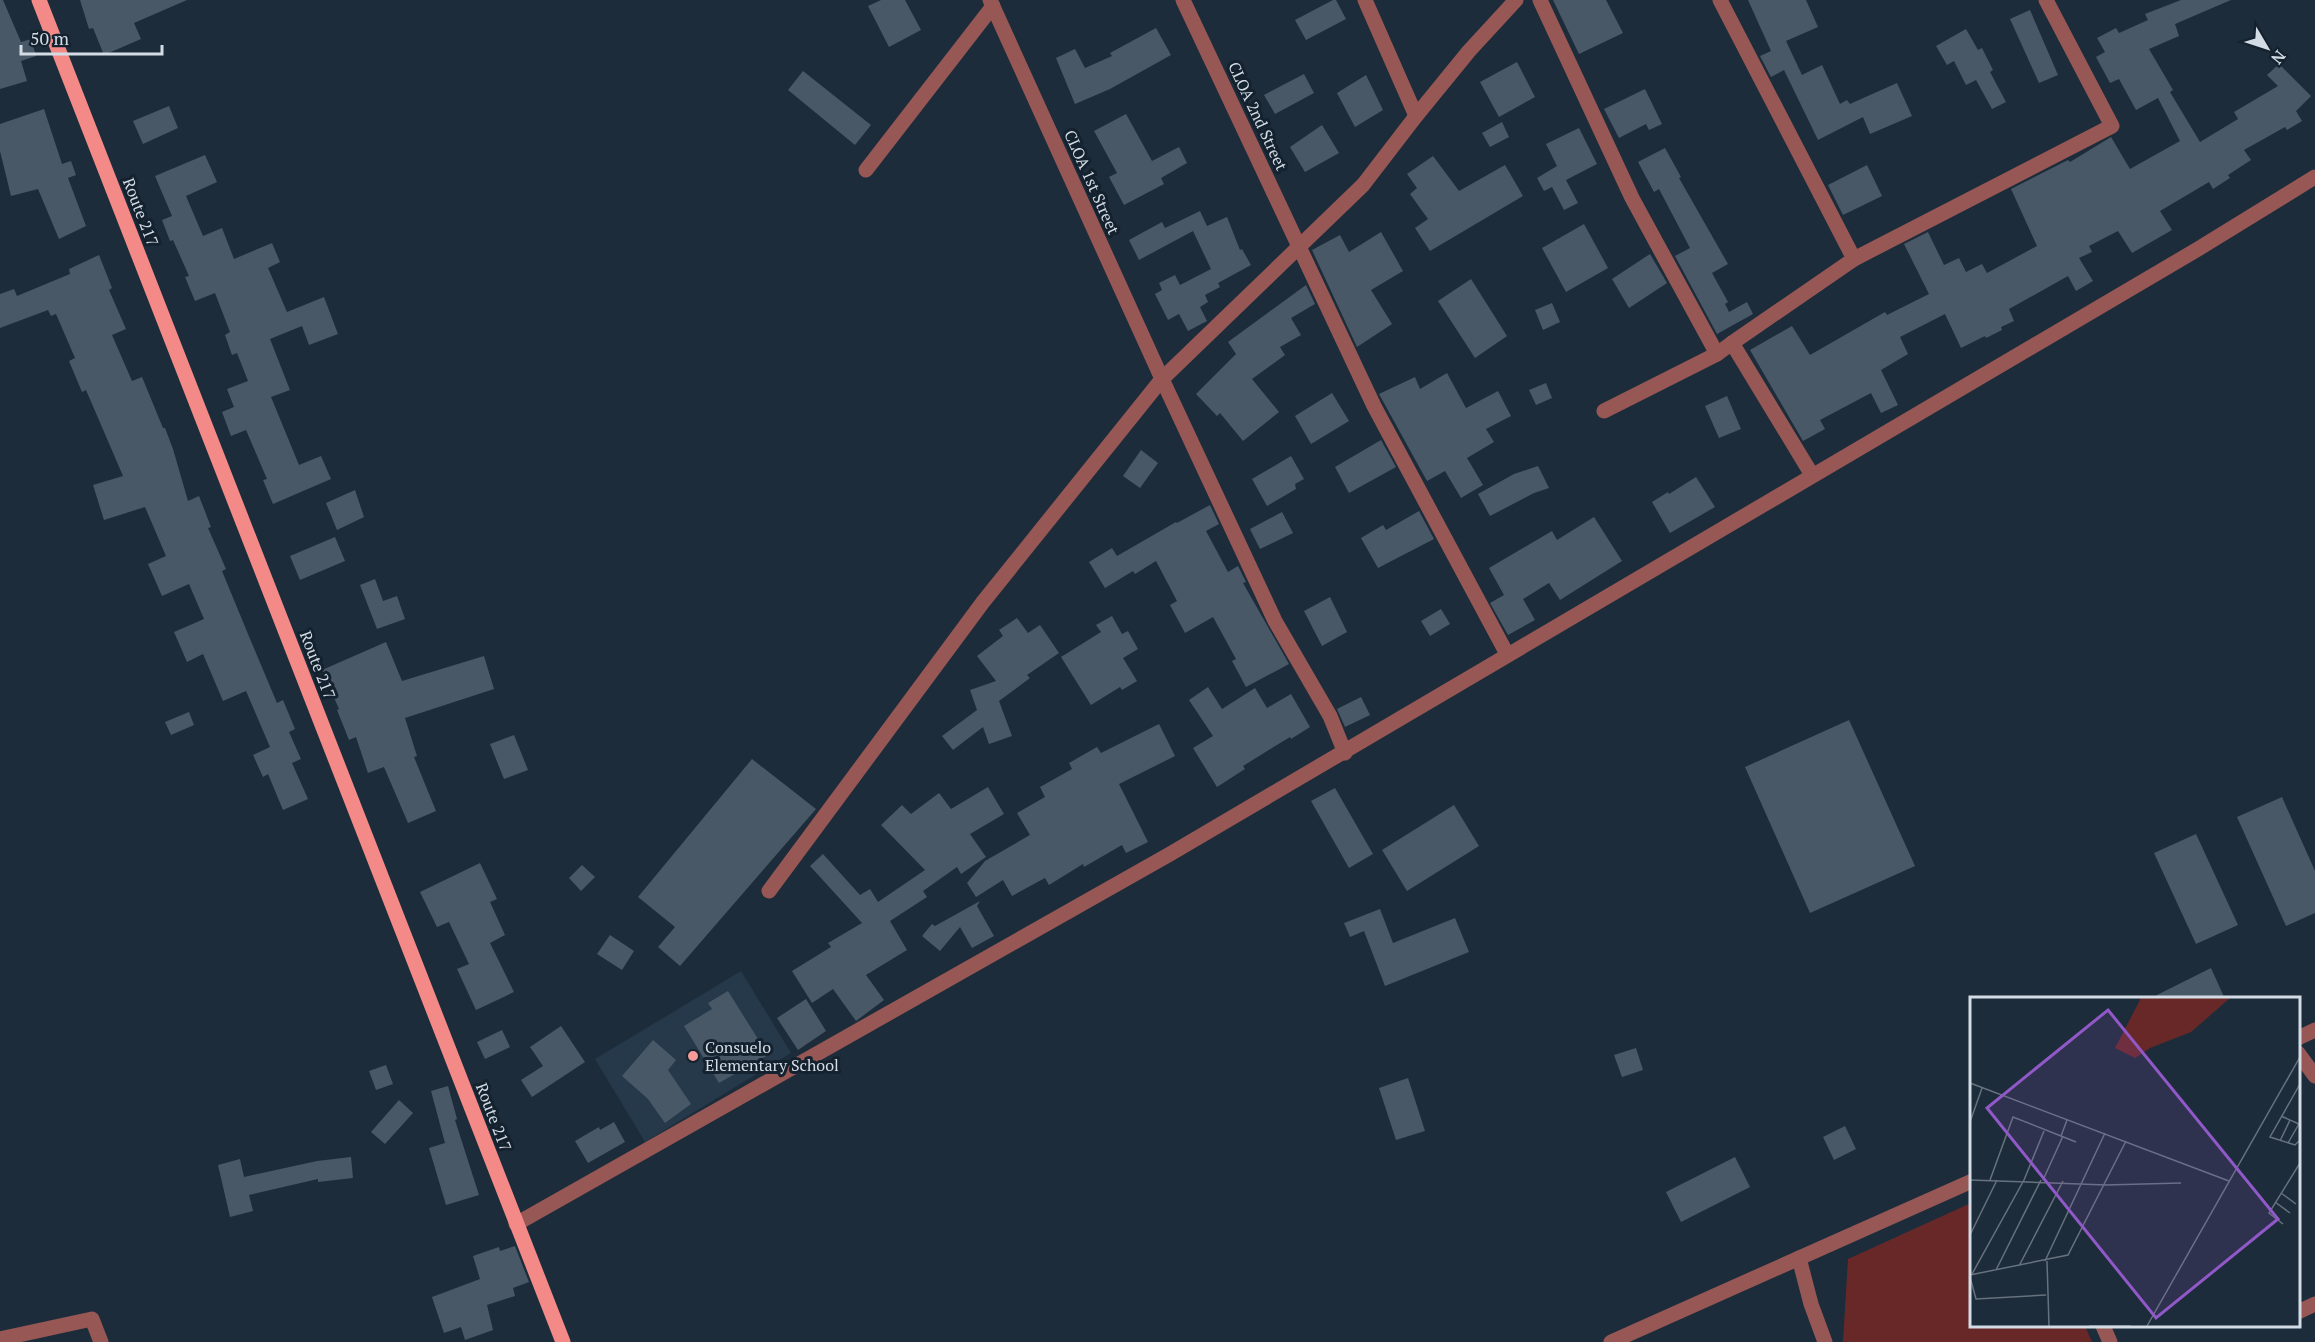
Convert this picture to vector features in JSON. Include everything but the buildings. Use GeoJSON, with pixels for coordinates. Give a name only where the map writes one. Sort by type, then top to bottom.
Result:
{"type":"FeatureCollection","features":[{"type":"Feature","properties":{"kind":"main road","name":"Route 217"},"geometry":{"type":"LineString","coordinates":[[39,0],[563,1342]]}},
{"type":"Feature","properties":{"kind":"street","name":"CLOA 2nd Street"},"geometry":{"type":"LineString","coordinates":[[1183,0],[1390,438],[1507,654]]}},
{"type":"Feature","properties":{"kind":"street"},"geometry":{"type":"LineString","coordinates":[[1365,0],[1416,116]]}},
{"type":"Feature","properties":{"kind":"street"},"geometry":{"type":"LineString","coordinates":[[769,891],[983,602],[1162,379],[1363,185],[1469,51],[1516,0]]}},
{"type":"Feature","properties":{"kind":"street"},"geometry":{"type":"LineString","coordinates":[[1540,0],[1632,198],[1717,354]]}},
{"type":"Feature","properties":{"kind":"street"},"geometry":{"type":"LineString","coordinates":[[1720,0],[1854,259]]}},
{"type":"Feature","properties":{"kind":"street"},"geometry":{"type":"LineString","coordinates":[[1604,411],[1717,354],[1854,259],[2112,126],[2046,0]]}},
{"type":"Feature","properties":{"kind":"street"},"geometry":{"type":"LineString","coordinates":[[866,171],[992,3]]}},
{"type":"Feature","properties":{"kind":"street","name":"CLOA 1st Street"},"geometry":{"type":"LineString","coordinates":[[992,3],[1162,379],[1275,621],[1330,716],[1345,753]]}},
{"type":"Feature","properties":{"kind":"street"},"geometry":{"type":"LineString","coordinates":[[516,1224],[1345,753],[1507,654],[2198,249],[2315,177]]}},
{"type":"Feature","properties":{"kind":"street"},"geometry":{"type":"LineString","coordinates":[[1732,343],[1812,475]]}},
{"type":"Feature","properties":{"kind":"street"},"geometry":{"type":"LineString","coordinates":[[2300,1037],[2315,1030]]}},
{"type":"Feature","properties":{"kind":"street"},"geometry":{"type":"LineString","coordinates":[[2300,1056],[2315,1076]]}},
{"type":"Feature","properties":{"kind":"street"},"geometry":{"type":"LineString","coordinates":[[1611,1342],[1970,1181]]}},
{"type":"Feature","properties":{"kind":"street"},"geometry":{"type":"LineString","coordinates":[[1799,1258],[1811,1304],[1825,1342]]}},
{"type":"Feature","properties":{"kind":"street"},"geometry":{"type":"LineString","coordinates":[[2300,1311],[2315,1304]]}},
{"type":"Feature","properties":{"kind":"street"},"geometry":{"type":"LineString","coordinates":[[0,1339],[92,1319],[101,1342]]}},
{"type":"Feature","properties":{"kind":"street"},"geometry":{"type":"LineString","coordinates":[[2103,1327],[2110,1342]]}},
{"type":"Feature","properties":{"kind":"shaded area","name":"Consuelo Elementary School"},"geometry":{"type":"Polygon","coordinates":[[[741,971],[791,1053],[645,1142],[595,1059],[741,971]]]}},
{"type":"Feature","properties":{"kind":"shaded area"},"geometry":{"type":"Polygon","coordinates":[[[1970,1203],[1970,1327],[2085,1327],[2092,1342],[1843,1342],[1848,1259],[1970,1203]]]}},
{"type":"Feature","properties":{"kind":"place","name":"Consuelo Elementary School"},"geometry":{"type":"Point","coordinates":[693,1056]}}]}
